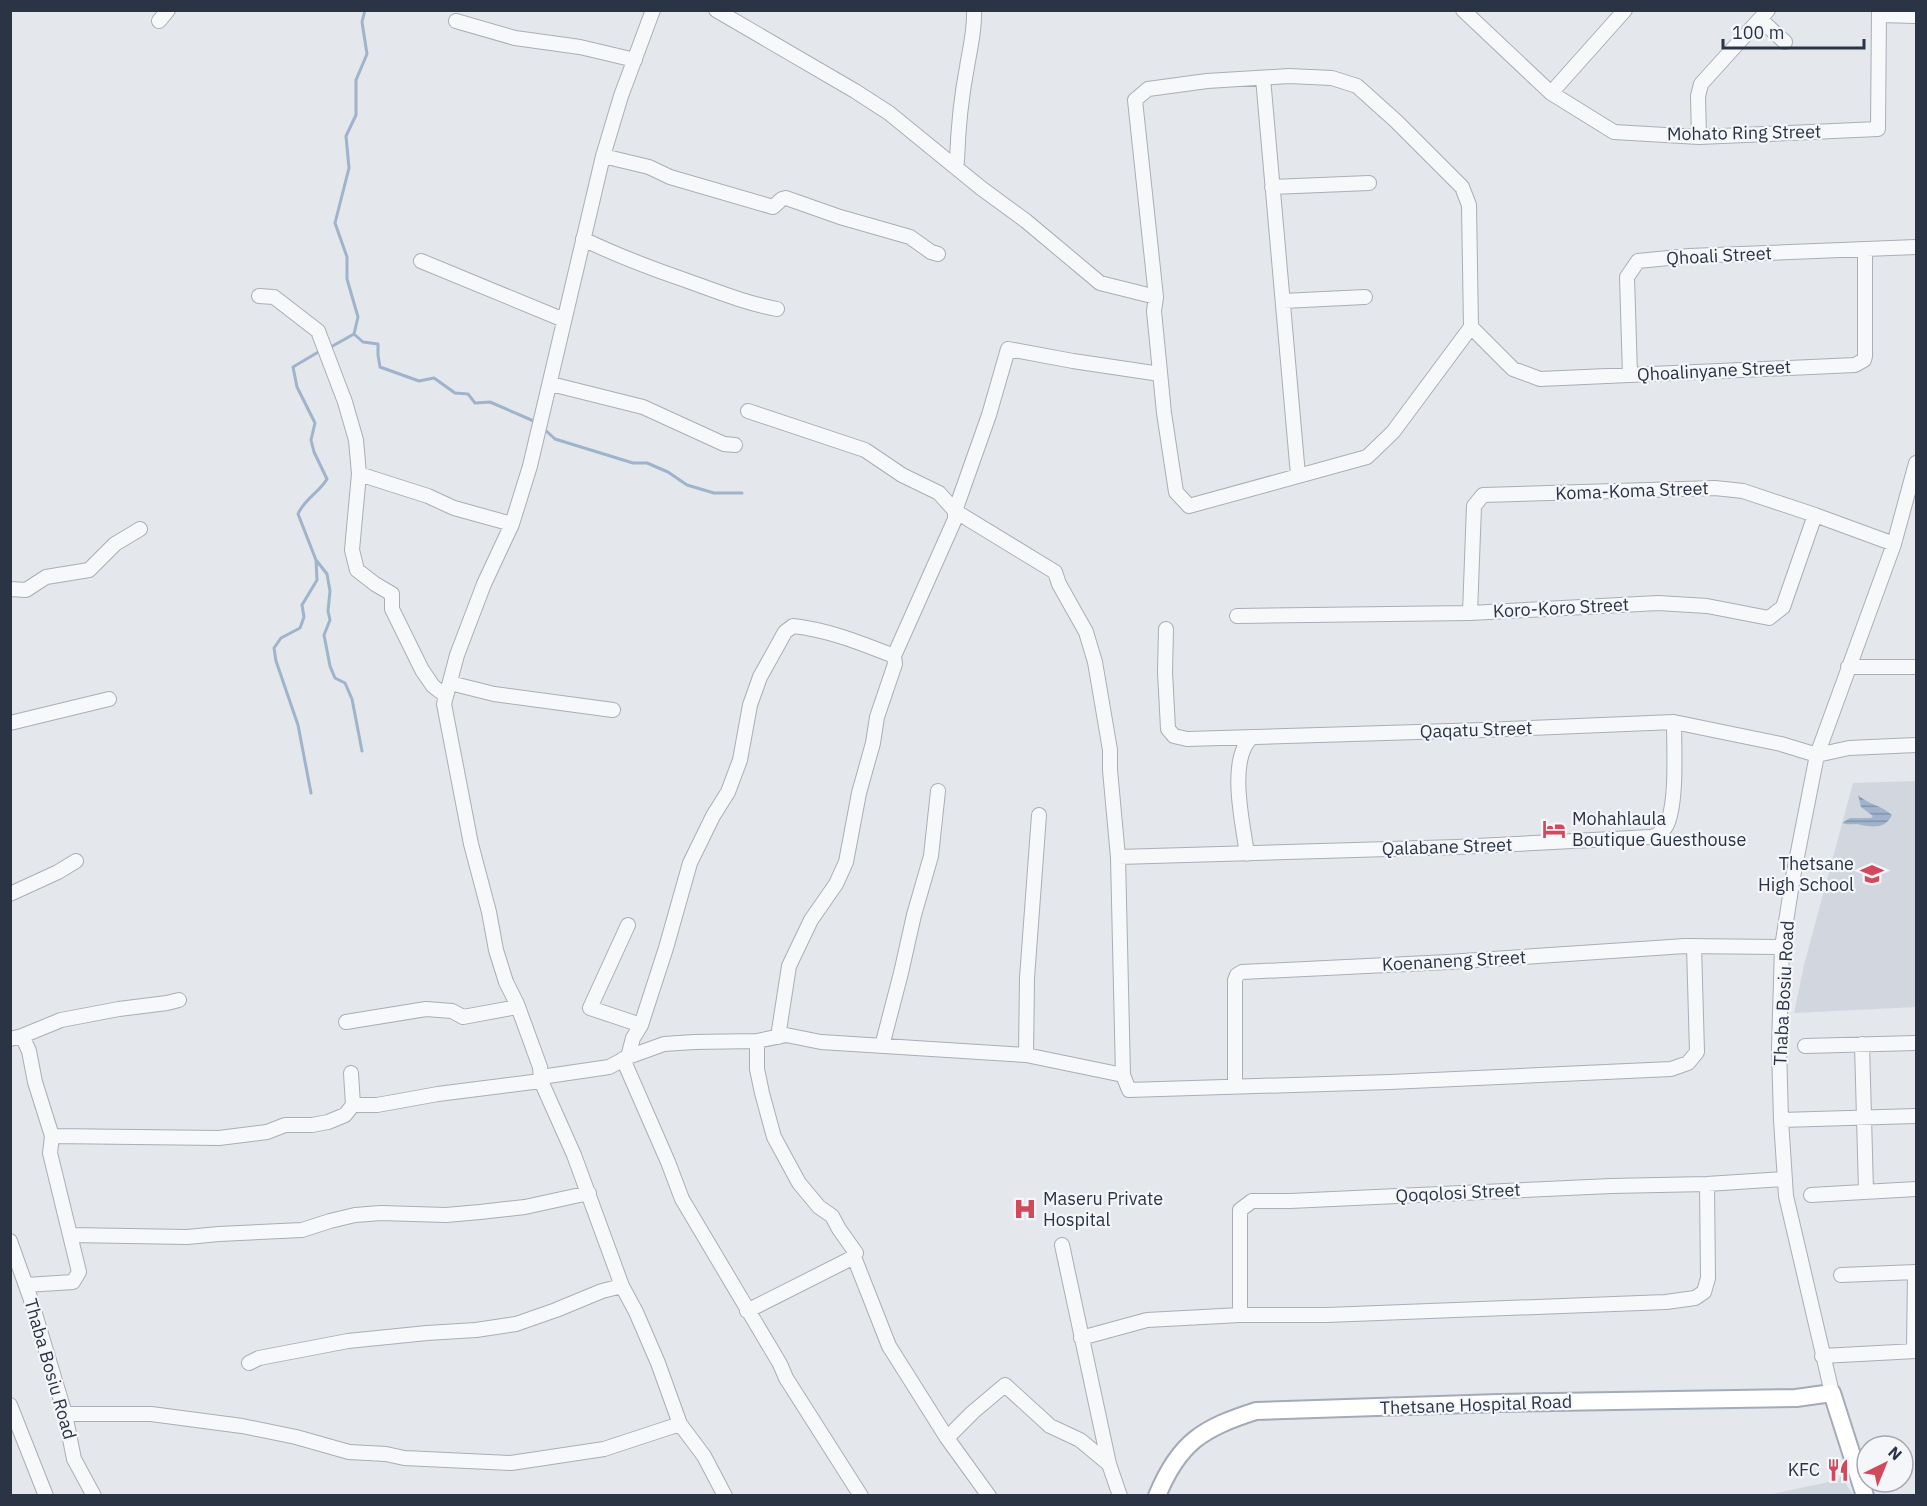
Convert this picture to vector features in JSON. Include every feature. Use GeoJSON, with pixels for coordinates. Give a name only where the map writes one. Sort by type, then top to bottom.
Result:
{"type":"FeatureCollection","features":[{"type":"Feature","properties":{"kind":"main road","name":"Thetsane Hospital Road"},"geometry":{"type":"LineString","coordinates":[[1157,1496],[1164,1477],[1177,1456],[1201,1434],[1226,1421],[1256,1411],[1785,1398],[1832,1393]]}},
{"type":"Feature","properties":{"kind":"main road","name":"Thaba Bosiu Road"},"geometry":{"type":"LineString","coordinates":[[1832,1393],[1865,1496]]}},
{"type":"Feature","properties":{"kind":"street"},"geometry":{"type":"LineString","coordinates":[[653,10],[621,96],[603,156],[530,466],[512,524],[457,655],[444,704],[471,844],[489,912],[496,950],[540,1067],[541,1079],[589,1193],[622,1286],[654,1352],[680,1424],[704,1456],[725,1496]]}},
{"type":"Feature","properties":{"kind":"street"},"geometry":{"type":"LineString","coordinates":[[716,10],[741,16],[889,114],[1026,221],[1100,283],[1156,297]]}},
{"type":"Feature","properties":{"kind":"street"},"geometry":{"type":"LineString","coordinates":[[955,166],[974,10]]}},
{"type":"Feature","properties":{"kind":"street"},"geometry":{"type":"LineString","coordinates":[[1551,93],[1624,10]]}},
{"type":"Feature","properties":{"kind":"street","name":"Mohato Ring Street"},"geometry":{"type":"LineString","coordinates":[[1465,11],[1551,93],[1614,132],[1700,137],[1878,129],[1879,13]]}},
{"type":"Feature","properties":{"kind":"street"},"geometry":{"type":"LineString","coordinates":[[1879,13],[1917,16]]}},
{"type":"Feature","properties":{"kind":"street"},"geometry":{"type":"LineString","coordinates":[[1700,137],[1698,96],[1701,84],[1764,15],[1785,42]]}},
{"type":"Feature","properties":{"kind":"street"},"geometry":{"type":"LineString","coordinates":[[456,21],[516,38],[580,47],[636,60]]}},
{"type":"Feature","properties":{"kind":"street"},"geometry":{"type":"LineString","coordinates":[[1263,78],[1298,475]]}},
{"type":"Feature","properties":{"kind":"street"},"geometry":{"type":"LineString","coordinates":[[1263,78],[1332,78],[1357,86],[1396,121],[1462,187],[1469,205],[1471,327],[1393,432],[1367,457],[1189,506],[1176,492],[1164,413],[1154,311],[1156,297],[1135,100],[1148,89],[1207,81],[1263,78]]}},
{"type":"Feature","properties":{"kind":"street"},"geometry":{"type":"LineString","coordinates":[[603,156],[649,167],[670,177],[773,207],[786,198],[861,224],[910,237],[931,252],[938,254]]}},
{"type":"Feature","properties":{"kind":"street"},"geometry":{"type":"LineString","coordinates":[[1272,187],[1370,183]]}},
{"type":"Feature","properties":{"kind":"street"},"geometry":{"type":"LineString","coordinates":[[583,239],[617,256],[730,297],[777,309]]}},
{"type":"Feature","properties":{"kind":"street","name":"Qhoali Street"},"geometry":{"type":"LineString","coordinates":[[1630,375],[1627,277],[1638,261],[1689,256],[1917,248]]}},
{"type":"Feature","properties":{"kind":"street","name":"Qhoalinyane Street"},"geometry":{"type":"LineString","coordinates":[[1471,327],[1513,369],[1540,379],[1855,365],[1864,360],[1865,249]]}},
{"type":"Feature","properties":{"kind":"street"},"geometry":{"type":"LineString","coordinates":[[421,261],[564,320]]}},
{"type":"Feature","properties":{"kind":"street"},"geometry":{"type":"LineString","coordinates":[[259,296],[274,297],[318,331],[345,402],[356,440],[359,474],[352,550],[357,570],[392,594],[392,609],[411,649],[433,686],[448,690],[613,710]]}},
{"type":"Feature","properties":{"kind":"street"},"geometry":{"type":"LineString","coordinates":[[1283,301],[1365,297]]}},
{"type":"Feature","properties":{"kind":"street"},"geometry":{"type":"LineString","coordinates":[[778,1036],[789,966],[811,920],[836,884],[846,862],[877,717],[895,664],[894,656],[955,519],[955,511],[989,415],[1008,349],[1160,374]]}},
{"type":"Feature","properties":{"kind":"street"},"geometry":{"type":"LineString","coordinates":[[550,384],[643,407],[724,444],[735,445]]}},
{"type":"Feature","properties":{"kind":"street"},"geometry":{"type":"LineString","coordinates":[[748,411],[865,450],[902,475],[939,493],[955,511],[1054,572],[1086,632],[1095,662],[1110,750],[1118,857],[1123,1075],[1129,1090],[1671,1070],[1688,1063],[1697,1052],[1694,946]]}},
{"type":"Feature","properties":{"kind":"street","name":"Thaba Bosiu Road"},"geometry":{"type":"LineString","coordinates":[[1832,1393],[1788,1206],[1784,1179],[1779,1048],[1782,947],[1817,755],[1894,544],[1917,463]]}},
{"type":"Feature","properties":{"kind":"street"},"geometry":{"type":"LineString","coordinates":[[359,474],[428,496],[463,511],[512,524]]}},
{"type":"Feature","properties":{"kind":"street","name":"Koma-Koma Street"},"geometry":{"type":"LineString","coordinates":[[1470,613],[1474,506],[1483,495],[1715,488],[1743,491],[1894,544]]}},
{"type":"Feature","properties":{"kind":"street","name":"Koro-Koro Street"},"geometry":{"type":"LineString","coordinates":[[1237,616],[1470,613],[1658,603],[1707,606],[1769,618],[1783,607],[1815,515]]}},
{"type":"Feature","properties":{"kind":"street"},"geometry":{"type":"LineString","coordinates":[[10,589],[26,590],[46,578],[89,570],[115,544],[140,529]]}},
{"type":"Feature","properties":{"kind":"street"},"geometry":{"type":"LineString","coordinates":[[861,1496],[786,1378],[780,1364],[682,1199],[625,1058],[641,1024],[666,948],[690,862],[728,792],[740,760],[750,705],[760,677],[785,632],[793,626],[843,636],[894,656]]}},
{"type":"Feature","properties":{"kind":"street","name":"Qaqatu Street"},"geometry":{"type":"LineString","coordinates":[[1166,629],[1165,672],[1168,729],[1174,736],[1187,739],[1674,722],[1781,744],[1817,755]]}},
{"type":"Feature","properties":{"kind":"street"},"geometry":{"type":"LineString","coordinates":[[1848,667],[1917,667]]}},
{"type":"Feature","properties":{"kind":"street"},"geometry":{"type":"LineString","coordinates":[[10,723],[109,699]]}},
{"type":"Feature","properties":{"kind":"street","name":"Qalabane Street"},"geometry":{"type":"LineString","coordinates":[[1118,857],[1457,847],[1651,837],[1660,833],[1664,828],[1670,811],[1673,786],[1674,722]]}},
{"type":"Feature","properties":{"kind":"street"},"geometry":{"type":"LineString","coordinates":[[1247,854],[1239,795],[1239,768],[1244,746],[1252,737]]}},
{"type":"Feature","properties":{"kind":"street"},"geometry":{"type":"LineString","coordinates":[[1817,755],[1849,748],[1917,745]]}},
{"type":"Feature","properties":{"kind":"street"},"geometry":{"type":"LineString","coordinates":[[882,1046],[931,856],[938,791]]}},
{"type":"Feature","properties":{"kind":"street"},"geometry":{"type":"LineString","coordinates":[[1026,1055],[1027,978],[1039,814]]}},
{"type":"Feature","properties":{"kind":"street"},"geometry":{"type":"LineString","coordinates":[[10,894],[76,861]]}},
{"type":"Feature","properties":{"kind":"street"},"geometry":{"type":"LineString","coordinates":[[628,925],[590,1008],[641,1024]]}},
{"type":"Feature","properties":{"kind":"street","name":"Koenaneng Street"},"geometry":{"type":"LineString","coordinates":[[1235,1086],[1235,980],[1242,972],[1448,962],[1694,946],[1782,947]]}},
{"type":"Feature","properties":{"kind":"street"},"geometry":{"type":"LineString","coordinates":[[26,1285],[73,1282],[79,1272],[50,1153],[52,1136],[28,1051],[16,1038],[61,1020],[119,1009],[167,1004],[179,1000]]}},
{"type":"Feature","properties":{"kind":"street"},"geometry":{"type":"LineString","coordinates":[[346,1022],[426,1009],[452,1011],[463,1017],[517,1007]]}},
{"type":"Feature","properties":{"kind":"street"},"geometry":{"type":"LineString","coordinates":[[352,1105],[377,1105],[609,1067],[625,1058],[664,1044],[757,1041],[794,1035],[821,1042],[1026,1055],[1123,1075]]}},
{"type":"Feature","properties":{"kind":"street"},"geometry":{"type":"LineString","coordinates":[[757,1041],[757,1069],[774,1137],[799,1183],[819,1207],[832,1215],[838,1229],[856,1253],[854,1257],[889,1346],[947,1438],[989,1496]]}},
{"type":"Feature","properties":{"kind":"street"},"geometry":{"type":"LineString","coordinates":[[1806,1046],[1917,1043]]}},
{"type":"Feature","properties":{"kind":"street"},"geometry":{"type":"LineString","coordinates":[[1862,1044],[1866,1191]]}},
{"type":"Feature","properties":{"kind":"street"},"geometry":{"type":"LineString","coordinates":[[52,1136],[219,1138],[267,1131],[285,1125],[312,1125],[328,1122],[345,1114],[352,1105],[351,1073]]}},
{"type":"Feature","properties":{"kind":"street"},"geometry":{"type":"LineString","coordinates":[[1781,1120],[1917,1116]]}},
{"type":"Feature","properties":{"kind":"street","name":"Qoqolosi Street"},"geometry":{"type":"LineString","coordinates":[[1240,1315],[1240,1210],[1252,1201],[1290,1202],[1600,1187],[1707,1185],[1784,1179]]}},
{"type":"Feature","properties":{"kind":"street"},"geometry":{"type":"LineString","coordinates":[[1081,1338],[1147,1320],[1666,1302],[1695,1298],[1704,1292],[1708,1278],[1707,1185]]}},
{"type":"Feature","properties":{"kind":"street"},"geometry":{"type":"LineString","coordinates":[[1811,1195],[1917,1189]]}},
{"type":"Feature","properties":{"kind":"street"},"geometry":{"type":"LineString","coordinates":[[70,1236],[187,1237],[302,1230],[355,1215],[381,1213],[446,1215],[525,1207],[589,1193]]}},
{"type":"Feature","properties":{"kind":"street","name":"Thaba Bosiu Road"},"geometry":{"type":"LineString","coordinates":[[10,1241],[26,1285],[65,1414],[74,1459],[94,1496]]}},
{"type":"Feature","properties":{"kind":"street"},"geometry":{"type":"LineString","coordinates":[[1062,1245],[1109,1464],[1120,1496]]}},
{"type":"Feature","properties":{"kind":"street"},"geometry":{"type":"LineString","coordinates":[[747,1311],[854,1257]]}},
{"type":"Feature","properties":{"kind":"street"},"geometry":{"type":"LineString","coordinates":[[1822,1356],[1916,1351],[1916,1272],[1841,1275]]}},
{"type":"Feature","properties":{"kind":"street"},"geometry":{"type":"LineString","coordinates":[[249,1363],[260,1358],[348,1341],[427,1332],[476,1330],[516,1324],[602,1291],[622,1286]]}},
{"type":"Feature","properties":{"kind":"street"},"geometry":{"type":"LineString","coordinates":[[947,1438],[1005,1385],[1050,1426],[1080,1440],[1109,1464]]}},
{"type":"Feature","properties":{"kind":"street"},"geometry":{"type":"LineString","coordinates":[[10,1405],[46,1496]]}},
{"type":"Feature","properties":{"kind":"street"},"geometry":{"type":"LineString","coordinates":[[65,1414],[151,1414],[242,1426],[296,1437],[349,1452],[386,1454],[404,1458],[511,1464],[604,1449],[680,1424]]}},
{"type":"Feature","properties":{"kind":"shaded area","name":"Thetsane High School"},"geometry":{"type":"Polygon","coordinates":[[[1916,781],[1916,1007],[1794,1013],[1804,965],[1853,783],[1916,781]]]}},
{"type":"Feature","properties":{"kind":"shaded area"},"geometry":{"type":"Polygon","coordinates":[[[1841,1476],[1853,1495],[1768,1495],[1838,1480],[1841,1476]]]}},
{"type":"Feature","properties":{"kind":"water"},"geometry":{"type":"Polygon","coordinates":[[[1858,795],[1892,815],[1889,820],[1877,826],[1842,823],[1850,818],[1871,818],[1873,816],[1861,807],[1858,795]]]}},
{"type":"Feature","properties":{"kind":"waterway"},"geometry":{"type":"LineString","coordinates":[[365,10],[362,22],[367,54],[356,80],[356,115],[346,136],[349,168],[335,223],[347,257],[347,279],[358,317],[354,334],[363,342],[378,344],[380,367],[419,381],[434,378],[455,393],[468,394],[475,403],[490,402],[536,422]]}},
{"type":"Feature","properties":{"kind":"waterway"},"geometry":{"type":"LineString","coordinates":[[329,348],[354,334]]}},
{"type":"Feature","properties":{"kind":"waterway"},"geometry":{"type":"LineString","coordinates":[[320,351],[293,367],[297,387],[315,423],[311,440],[327,479],[298,514],[316,560],[327,574],[330,591],[328,611],[330,620],[324,635],[330,666],[335,678],[345,683],[352,699],[362,751]]}},
{"type":"Feature","properties":{"kind":"waterway"},"geometry":{"type":"LineString","coordinates":[[543,428],[555,439],[633,463],[647,463],[668,472],[687,485],[714,493],[742,493]]}},
{"type":"Feature","properties":{"kind":"waterway"},"geometry":{"type":"LineString","coordinates":[[311,793],[298,725],[276,661],[274,648],[281,638],[300,628],[304,617],[302,605],[317,580],[316,560]]}},
{"type":"Feature","properties":{"kind":"place","name":"Mohahlaula Boutique Guesthouse"},"geometry":{"type":"Point","coordinates":[1554,829]}},
{"type":"Feature","properties":{"kind":"place","name":"Thetsane High School"},"geometry":{"type":"Point","coordinates":[1872,874]}},
{"type":"Feature","properties":{"kind":"place","name":"Maseru Private Hospital"},"geometry":{"type":"Point","coordinates":[1025,1209]}},
{"type":"Feature","properties":{"kind":"place","name":"KFC"},"geometry":{"type":"Point","coordinates":[1838,1470]}}]}
